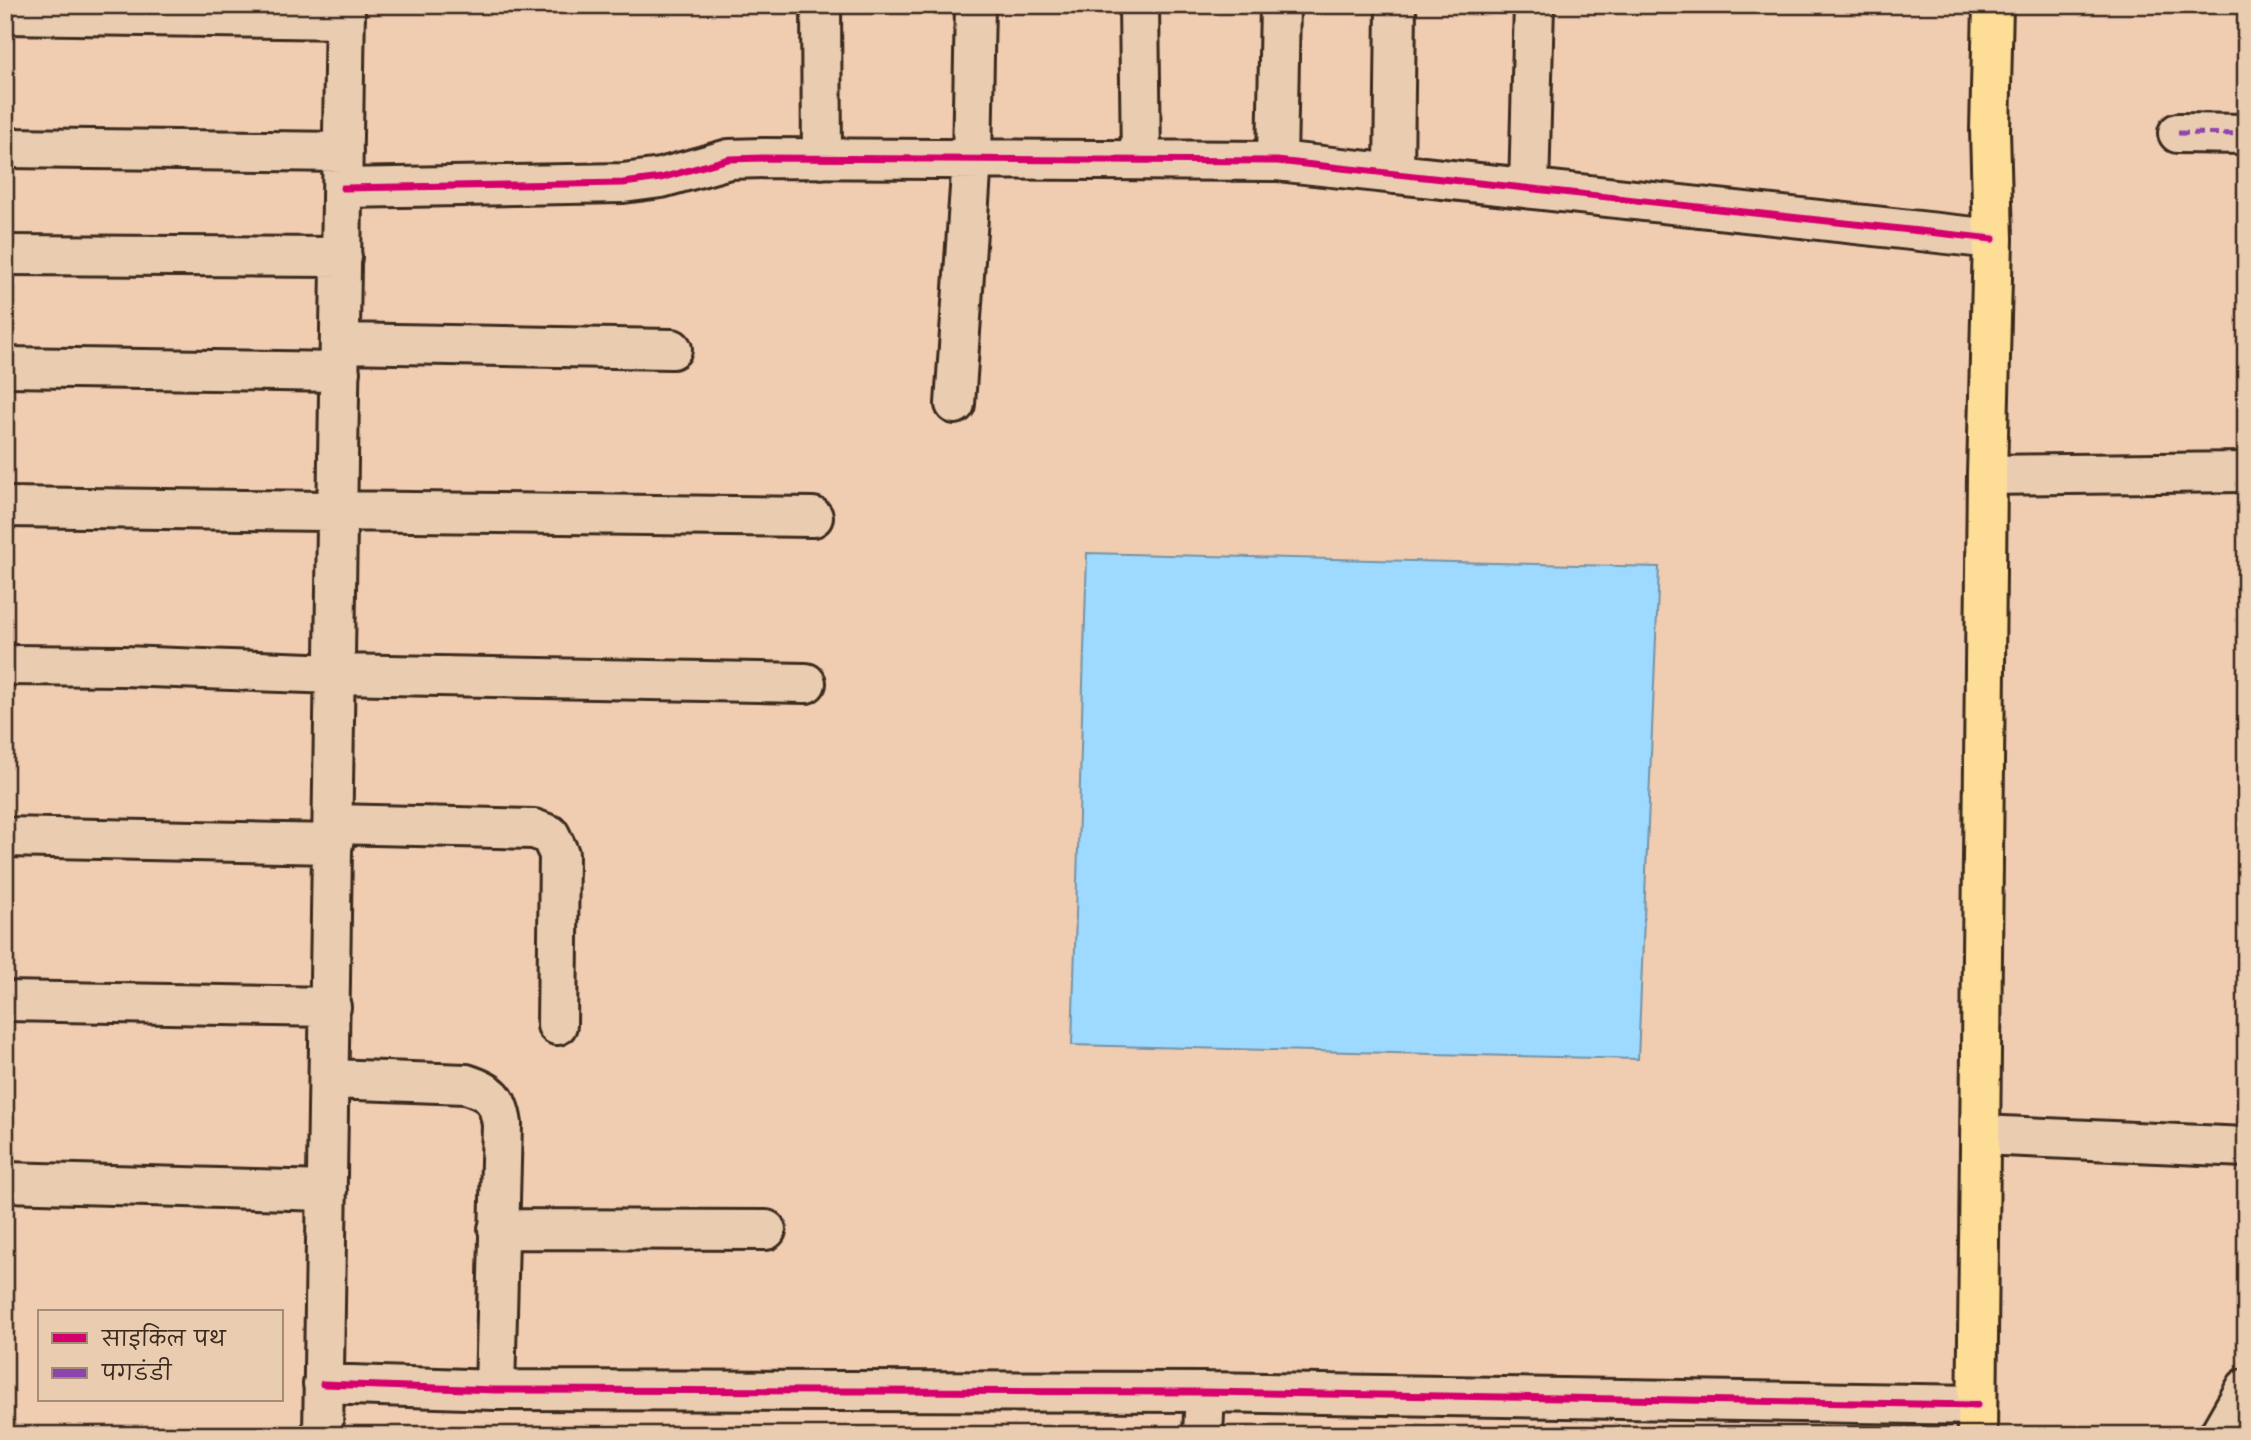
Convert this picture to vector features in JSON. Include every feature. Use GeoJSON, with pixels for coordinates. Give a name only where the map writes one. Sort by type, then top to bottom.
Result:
{"type":"FeatureCollection","features":[{"type":"Feature","properties":{"kind":"main road"},"geometry":{"type":"LineString","coordinates":[[1977,1420],[1987,475],[1993,239],[1990,130],[1993,5]]}},
{"type":"Feature","properties":{"kind":"street"},"geometry":{"type":"LineString","coordinates":[[821,5],[822,159]]}},
{"type":"Feature","properties":{"kind":"street"},"geometry":{"type":"LineString","coordinates":[[955,404],[972,159],[975,5]]}},
{"type":"Feature","properties":{"kind":"street"},"geometry":{"type":"LineString","coordinates":[[1139,5],[1141,160]]}},
{"type":"Feature","properties":{"kind":"street"},"geometry":{"type":"LineString","coordinates":[[1277,161],[1280,5]]}},
{"type":"Feature","properties":{"kind":"street"},"geometry":{"type":"LineString","coordinates":[[1394,174],[1396,5]]}},
{"type":"Feature","properties":{"kind":"street"},"geometry":{"type":"LineString","coordinates":[[1529,188],[1534,5]]}},
{"type":"Feature","properties":{"kind":"street"},"geometry":{"type":"LineString","coordinates":[[5,14],[345,12],[323,1435]]}},
{"type":"Feature","properties":{"kind":"street"},"geometry":{"type":"LineString","coordinates":[[2178,133],[2246,134]]}},
{"type":"Feature","properties":{"kind":"street"},"geometry":{"type":"LineString","coordinates":[[5,148],[343,170],[622,183],[661,178],[729,159],[1277,161],[1993,239]]}},
{"type":"Feature","properties":{"kind":"street"},"geometry":{"type":"LineString","coordinates":[[5,255],[342,257]]}},
{"type":"Feature","properties":{"kind":"street"},"geometry":{"type":"LineString","coordinates":[[5,367],[672,349]]}},
{"type":"Feature","properties":{"kind":"street"},"geometry":{"type":"LineString","coordinates":[[1987,475],[2246,472]]}},
{"type":"Feature","properties":{"kind":"street"},"geometry":{"type":"LineString","coordinates":[[5,507],[813,517]]}},
{"type":"Feature","properties":{"kind":"street"},"geometry":{"type":"LineString","coordinates":[[5,665],[806,683]]}},
{"type":"Feature","properties":{"kind":"street"},"geometry":{"type":"LineString","coordinates":[[5,837],[534,829],[550,835],[559,855],[557,1025]]}},
{"type":"Feature","properties":{"kind":"street"},"geometry":{"type":"LineString","coordinates":[[5,1001],[331,1007]]}},
{"type":"Feature","properties":{"kind":"street"},"geometry":{"type":"LineString","coordinates":[[330,1079],[466,1084],[485,1090],[499,1105],[502,1124],[495,1390]]}},
{"type":"Feature","properties":{"kind":"street"},"geometry":{"type":"LineString","coordinates":[[1981,1135],[2246,1147]]}},
{"type":"Feature","properties":{"kind":"street"},"geometry":{"type":"LineString","coordinates":[[5,1182],[327,1191]]}},
{"type":"Feature","properties":{"kind":"street"},"geometry":{"type":"LineString","coordinates":[[498,1229],[766,1230]]}},
{"type":"Feature","properties":{"kind":"street"},"geometry":{"type":"LineString","coordinates":[[323,1384],[495,1390],[1205,1392],[1977,1420]]}},
{"type":"Feature","properties":{"kind":"street"},"geometry":{"type":"LineString","coordinates":[[2219,1435],[2246,1388]]}},
{"type":"Feature","properties":{"kind":"street"},"geometry":{"type":"LineString","coordinates":[[1203,1435],[1205,1392]]}},
{"type":"Feature","properties":{"kind":"water"},"geometry":{"type":"Polygon","coordinates":[[[1087,553],[1659,567],[1638,1059],[1072,1045],[1087,553]]]}},
{"type":"Feature","properties":{"kind":"marked path"},"geometry":{"type":"LineString","coordinates":[[2178,133],[2246,134]]}},
{"type":"Feature","properties":{"kind":"cycle path"},"geometry":{"type":"LineString","coordinates":[[343,188],[623,183],[661,178],[729,159],[763,158],[1277,161],[1993,239]]}},
{"type":"Feature","properties":{"kind":"cycle path"},"geometry":{"type":"LineString","coordinates":[[323,1384],[495,1390],[1205,1392],[1977,1405]]}}]}
